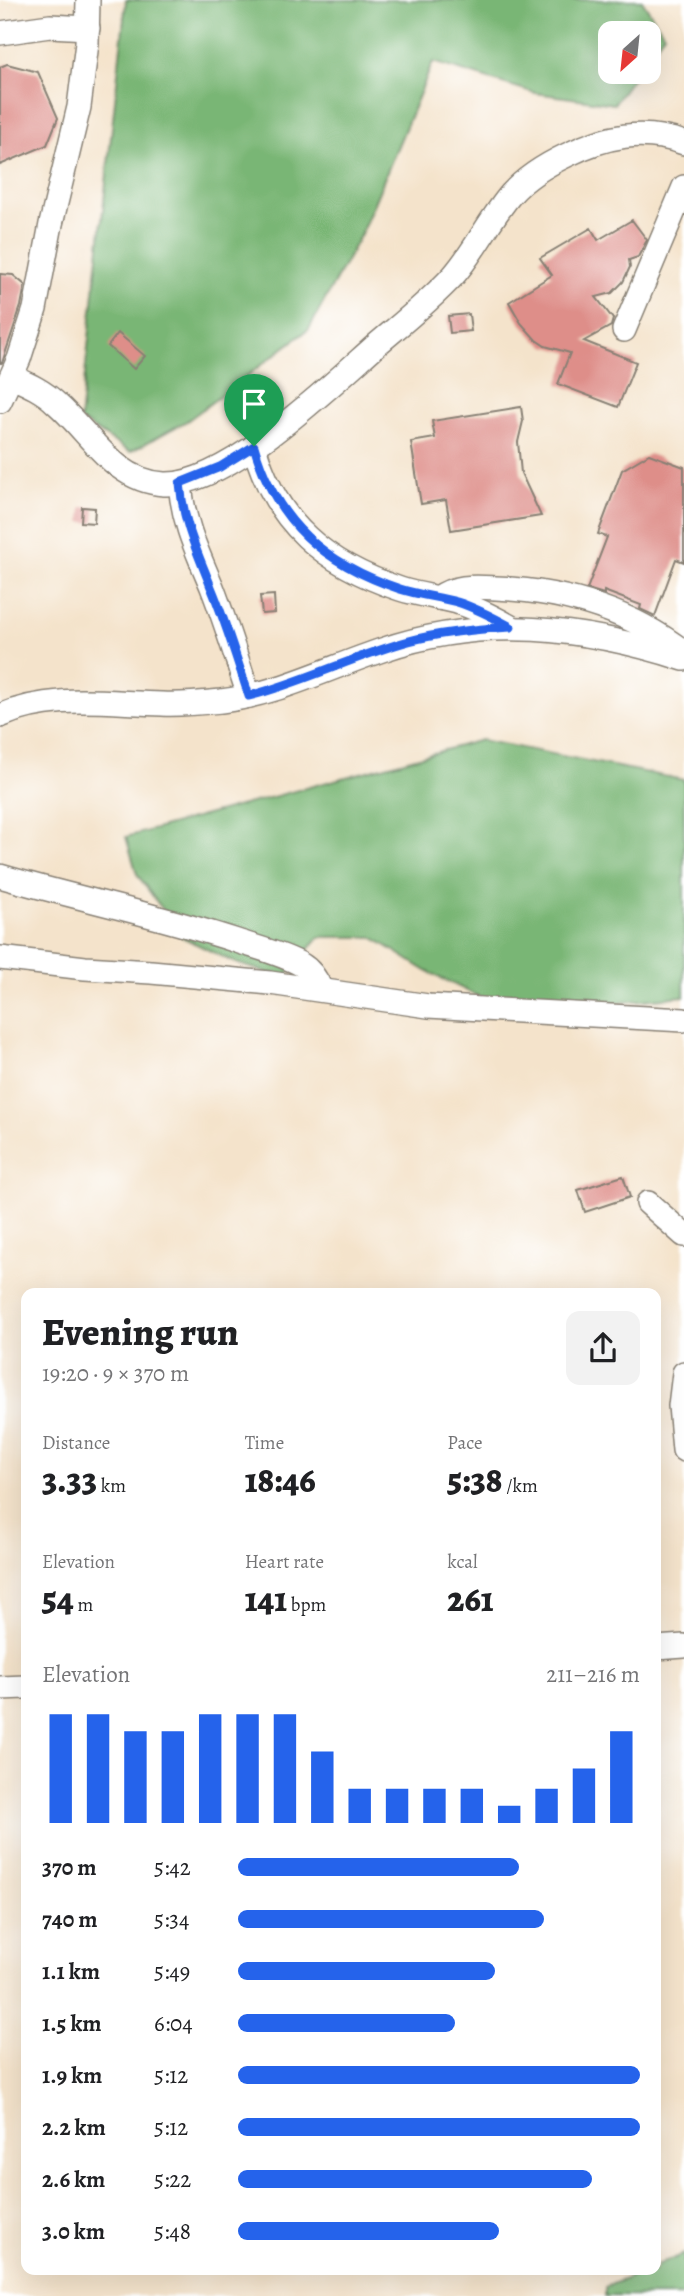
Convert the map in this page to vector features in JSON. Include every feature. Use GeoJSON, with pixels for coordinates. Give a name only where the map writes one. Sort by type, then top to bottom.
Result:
{"type":"FeatureCollection","features":[{"type":"Feature","properties":{"kind":"lane"},"geometry":{"type":"LineString","coordinates":[[0,401],[24,347],[35,309],[51,224],[79,107],[88,28],[88,0]]}},
{"type":"Feature","properties":{"kind":"lane"},"geometry":{"type":"LineString","coordinates":[[0,33],[50,26],[88,28]]}},
{"type":"Feature","properties":{"kind":"lane"},"geometry":{"type":"LineString","coordinates":[[12,377],[55,401],[101,452],[124,470],[155,482],[180,483],[220,467],[254,446],[315,400],[435,294],[467,259],[502,205],[514,191],[541,169],[582,147],[610,137],[653,135],[684,143]]}},
{"type":"Feature","properties":{"kind":"lane"},"geometry":{"type":"LineString","coordinates":[[624,330],[684,187]]}},
{"type":"Feature","properties":{"kind":"lane"},"geometry":{"type":"LineString","coordinates":[[254,446],[276,502],[299,531],[319,548],[366,575],[401,589],[472,608],[511,627]]}},
{"type":"Feature","properties":{"kind":"lane"},"geometry":{"type":"LineString","coordinates":[[180,483],[181,501],[189,533],[212,588],[249,696]]}},
{"type":"Feature","properties":{"kind":"lane"},"geometry":{"type":"LineString","coordinates":[[438,597],[453,589],[470,587],[557,594],[590,603],[632,620],[659,634],[684,652]]}},
{"type":"Feature","properties":{"kind":"lane"},"geometry":{"type":"LineString","coordinates":[[0,716],[32,706],[70,700],[195,704],[249,696],[307,679],[380,650],[463,630],[511,627],[588,635],[684,659]]}},
{"type":"Feature","properties":{"kind":"lane"},"geometry":{"type":"LineString","coordinates":[[0,876],[65,895],[174,921],[256,948],[303,966],[314,976],[321,990]]}},
{"type":"Feature","properties":{"kind":"lane"},"geometry":{"type":"LineString","coordinates":[[0,958],[85,968],[205,976],[428,1006],[684,1020]]}},
{"type":"Feature","properties":{"kind":"lane"},"geometry":{"type":"LineString","coordinates":[[648,1203],[684,1235]]}},
{"type":"Feature","properties":{"kind":"lane"},"geometry":{"type":"LineString","coordinates":[[684,1373],[680,1406],[684,1450]]}},
{"type":"Feature","properties":{"kind":"lane"},"geometry":{"type":"LineString","coordinates":[[661,1648],[684,1646]]}},
{"type":"Feature","properties":{"kind":"lane"},"geometry":{"type":"LineString","coordinates":[[0,1688],[21,1686]]}},
{"type":"Feature","properties":{"kind":"green space"},"geometry":{"type":"Polygon","coordinates":[[[126,0],[642,0],[656,21],[598,21],[598,84],[628,84],[614,104],[535,93],[433,62],[361,234],[309,329],[187,421],[130,452],[80,420],[126,0]]]}},
{"type":"Feature","properties":{"kind":"green space"},"geometry":{"type":"Polygon","coordinates":[[[481,740],[684,780],[684,996],[512,1013],[426,971],[372,937],[319,937],[284,978],[233,962],[182,937],[137,874],[126,837],[481,740]]]}},
{"type":"Feature","properties":{"kind":"green space"},"geometry":{"type":"Polygon","coordinates":[[[684,2254],[684,2296],[605,2296],[605,2287],[635,2275],[661,2275],[661,2264],[684,2254]]]}},
{"type":"Feature","properties":{"kind":"building"},"geometry":{"type":"Polygon","coordinates":[[[7,64],[38,72],[58,118],[47,145],[0,165],[0,67],[7,64]]]}},
{"type":"Feature","properties":{"kind":"building"},"geometry":{"type":"Polygon","coordinates":[[[632,220],[647,240],[638,257],[629,260],[630,267],[623,282],[612,293],[596,297],[613,319],[611,326],[584,341],[636,362],[618,407],[558,384],[570,353],[545,346],[536,340],[521,323],[509,302],[552,275],[540,258],[591,228],[598,240],[632,220]]]}},
{"type":"Feature","properties":{"kind":"building"},"geometry":{"type":"Polygon","coordinates":[[[0,274],[13,275],[25,285],[21,306],[2,363],[0,363],[0,274]]]}},
{"type":"Feature","properties":{"kind":"building"},"geometry":{"type":"Polygon","coordinates":[[[469,314],[471,331],[450,333],[448,316],[469,314]]]}},
{"type":"Feature","properties":{"kind":"building"},"geometry":{"type":"Polygon","coordinates":[[[118,333],[145,356],[134,369],[108,346],[118,333]]]}},
{"type":"Feature","properties":{"kind":"building"},"geometry":{"type":"Polygon","coordinates":[[[521,407],[523,421],[518,442],[521,473],[541,516],[451,530],[446,500],[421,504],[411,442],[435,438],[432,421],[521,407]]]}},
{"type":"Feature","properties":{"kind":"building"},"geometry":{"type":"Polygon","coordinates":[[[649,454],[684,467],[684,562],[676,559],[655,616],[640,609],[641,605],[604,591],[604,594],[587,589],[607,537],[598,534],[622,470],[649,454]]]}},
{"type":"Feature","properties":{"kind":"building"},"geometry":{"type":"Polygon","coordinates":[[[82,507],[95,508],[94,523],[81,522],[82,507]]]}},
{"type":"Feature","properties":{"kind":"building"},"geometry":{"type":"Polygon","coordinates":[[[274,595],[275,613],[262,614],[260,596],[274,595]]]}},
{"type":"Feature","properties":{"kind":"building"},"geometry":{"type":"Polygon","coordinates":[[[623,1176],[630,1197],[585,1212],[578,1190],[623,1176]]]}},
{"type":"Feature","properties":{"kind":"route"},"geometry":{"type":"LineString","coordinates":[[254,446],[259,466],[276,502],[299,531],[319,548],[383,583],[455,602],[511,627],[463,630],[410,641],[307,679],[249,696],[212,588],[189,533],[181,501],[180,483],[220,467],[254,446]]}}]}
